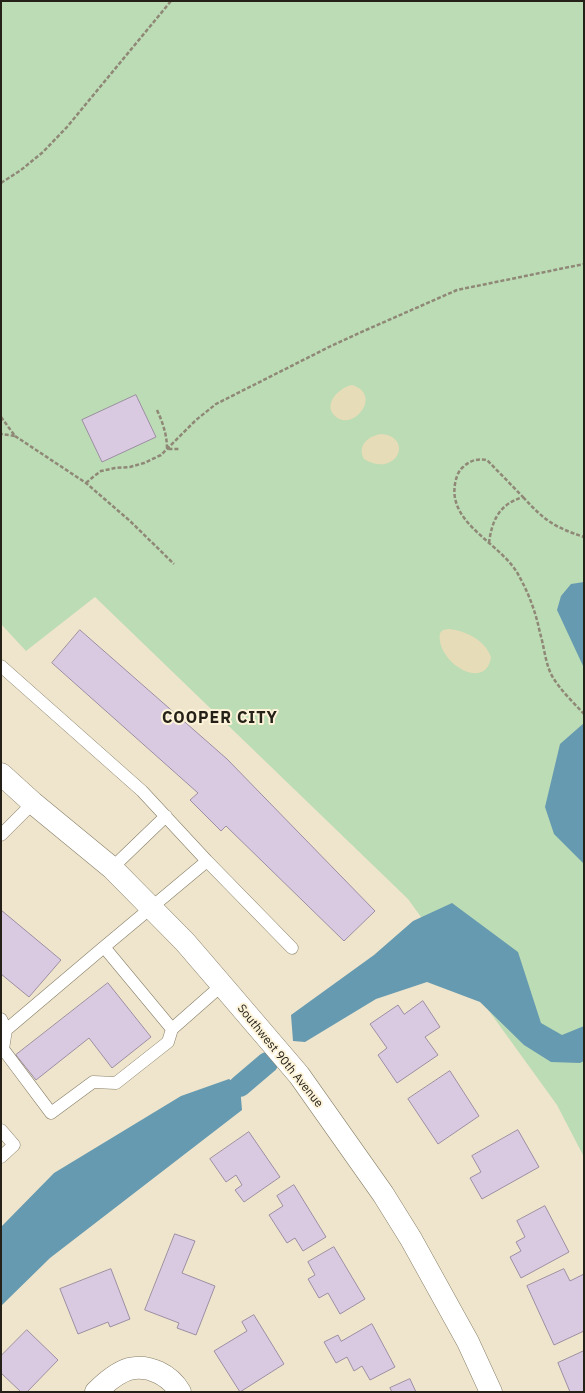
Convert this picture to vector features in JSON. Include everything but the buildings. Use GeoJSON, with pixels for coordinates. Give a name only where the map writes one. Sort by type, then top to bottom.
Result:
{"type":"FeatureCollection","features":[{"type":"Feature","properties":{"kind":"street","name":"Southwest 90th Avenue"},"geometry":{"type":"LineString","coordinates":[[1,774],[33,803],[112,868],[185,942],[299,1075],[383,1194],[468,1342],[491,1392]]}},
{"type":"Feature","properties":{"kind":"street"},"geometry":{"type":"LineString","coordinates":[[96,1392],[104,1383],[113,1377],[129,1370],[143,1368],[170,1378],[180,1392]]}},
{"type":"Feature","properties":{"kind":"lane"},"geometry":{"type":"LineString","coordinates":[[1,666],[142,791],[207,861],[292,948]]}},
{"type":"Feature","properties":{"kind":"lane"},"geometry":{"type":"LineString","coordinates":[[1,835],[33,803]]}},
{"type":"Feature","properties":{"kind":"lane"},"geometry":{"type":"LineString","coordinates":[[112,868],[166,816]]}},
{"type":"Feature","properties":{"kind":"lane"},"geometry":{"type":"LineString","coordinates":[[207,861],[104,947],[3,1024],[3,1049],[51,1113],[93,1082],[116,1083],[168,1042],[172,1029],[222,985]]}},
{"type":"Feature","properties":{"kind":"lane"},"geometry":{"type":"LineString","coordinates":[[104,947],[172,1029]]}},
{"type":"Feature","properties":{"kind":"lane"},"geometry":{"type":"LineString","coordinates":[[1,1130],[14,1145],[1,1157]]}},
{"type":"Feature","properties":{"kind":"path"},"geometry":{"type":"LineString","coordinates":[[1,183],[37,157],[67,127],[171,1]]}},
{"type":"Feature","properties":{"kind":"path"},"geometry":{"type":"LineString","coordinates":[[86,483],[102,471],[130,467],[144,463],[161,454],[196,420],[216,404],[366,330],[457,290],[584,264]]}},
{"type":"Feature","properties":{"kind":"path"},"geometry":{"type":"LineString","coordinates":[[157,410],[167,438],[167,449]]}},
{"type":"Feature","properties":{"kind":"path"},"geometry":{"type":"LineString","coordinates":[[1,417],[16,436],[86,483],[130,521],[174,564]]}},
{"type":"Feature","properties":{"kind":"path"},"geometry":{"type":"LineString","coordinates":[[1,434],[16,436]]}},
{"type":"Feature","properties":{"kind":"path"},"geometry":{"type":"LineString","coordinates":[[167,449],[180,449]]}},
{"type":"Feature","properties":{"kind":"path"},"geometry":{"type":"LineString","coordinates":[[584,537],[562,530],[548,522],[487,460],[480,459],[471,461],[462,468],[456,479],[454,490],[457,505],[465,520],[505,558],[517,572],[533,606],[546,659],[552,674],[563,690],[584,714]]}},
{"type":"Feature","properties":{"kind":"path"},"geometry":{"type":"LineString","coordinates":[[488,543],[490,528],[502,508],[513,500],[523,497]]}},
{"type":"Feature","properties":{"kind":"green space"},"geometry":{"type":"Polygon","coordinates":[[[1,1],[584,1],[584,1157],[557,1105],[408,899],[95,597],[26,651],[1,624],[1,1]]]}},
{"type":"Feature","properties":{"kind":"sand"},"geometry":{"type":"Polygon","coordinates":[[[352,385],[361,390],[365,396],[365,404],[362,411],[356,416],[349,420],[342,420],[335,416],[330,406],[334,397],[342,389],[352,385]]]}},
{"type":"Feature","properties":{"kind":"sand"},"geometry":{"type":"Polygon","coordinates":[[[380,434],[392,437],[397,442],[399,447],[395,458],[382,464],[364,459],[362,454],[364,443],[371,437],[380,434]]]}},
{"type":"Feature","properties":{"kind":"sand"},"geometry":{"type":"Polygon","coordinates":[[[449,629],[474,637],[480,641],[488,651],[491,657],[487,667],[480,673],[471,673],[462,669],[453,663],[445,654],[441,644],[440,633],[443,630],[449,629]]]}},
{"type":"Feature","properties":{"kind":"water"},"geometry":{"type":"Polygon","coordinates":[[[584,582],[584,668],[557,610],[561,596],[571,584],[584,582]]]}},
{"type":"Feature","properties":{"kind":"water"},"geometry":{"type":"Polygon","coordinates":[[[584,723],[584,864],[554,834],[545,807],[560,744],[584,723]]]}},
{"type":"Feature","properties":{"kind":"water"},"geometry":{"type":"Polygon","coordinates":[[[452,903],[518,952],[541,1023],[562,1035],[584,1026],[584,1061],[580,1063],[551,1062],[524,1045],[480,1002],[427,982],[376,999],[305,1042],[293,1041],[291,1015],[374,955],[413,921],[452,903]]]}},
{"type":"Feature","properties":{"kind":"water"},"geometry":{"type":"Polygon","coordinates":[[[229,1079],[240,1086],[242,1110],[50,1258],[1,1306],[1,1227],[54,1173],[181,1096],[229,1079]]]}},
{"type":"Feature","properties":{"kind":"waterway"},"geometry":{"type":"LineString","coordinates":[[240,1086],[267,1063]]}},
{"type":"Feature","properties":{"kind":"district","name":"COOPER CITY"},"geometry":{"type":"Point","coordinates":[220,718]}}]}
